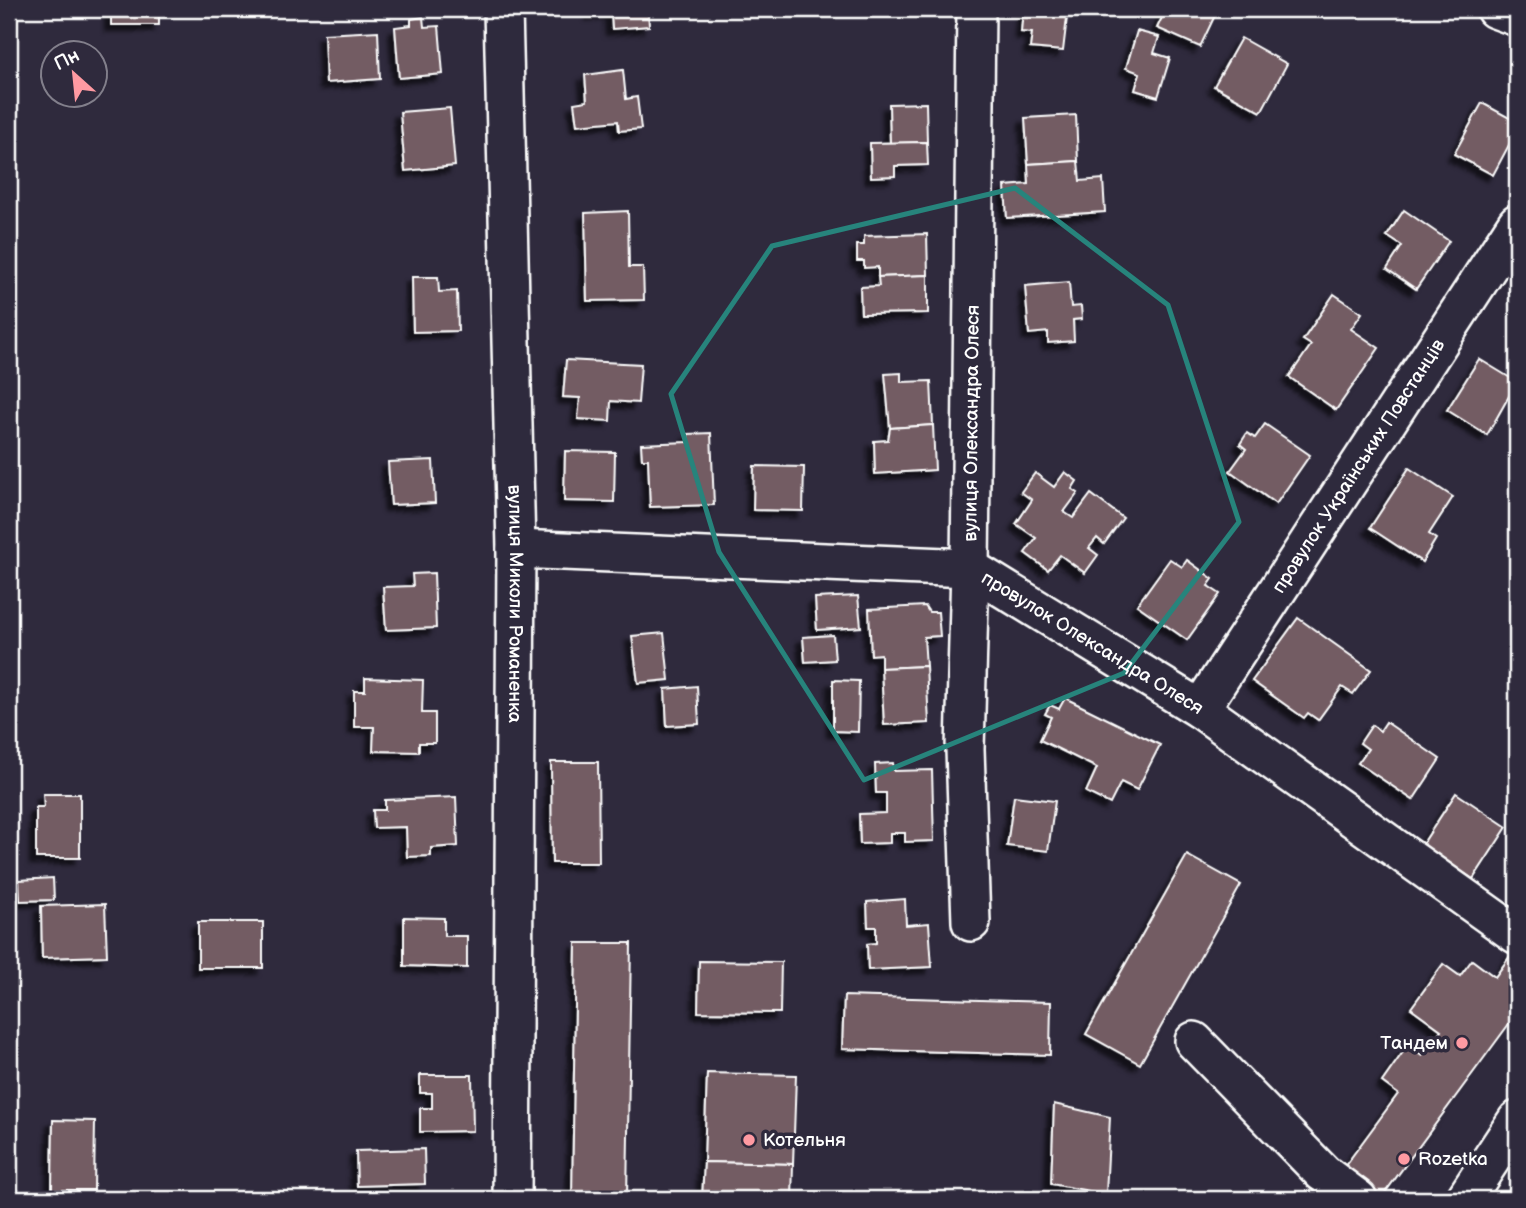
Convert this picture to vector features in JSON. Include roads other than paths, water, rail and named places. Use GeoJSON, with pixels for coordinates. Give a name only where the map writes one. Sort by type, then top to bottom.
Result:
{"type":"FeatureCollection","features":[{"type":"Feature","properties":{"kind":"street","name":"вулиця Миколи Романенка"},"geometry":{"type":"LineString","coordinates":[[503,9],[516,549],[512,1199]]}},
{"type":"Feature","properties":{"kind":"street","name":"вулиця Олександра Олеся"},"geometry":{"type":"LineString","coordinates":[[971,922],[965,749],[970,568],[976,9]]}},
{"type":"Feature","properties":{"kind":"street"},"geometry":{"type":"LineString","coordinates":[[1495,9],[1517,17]]}},
{"type":"Feature","properties":{"kind":"street","name":"провулок Українських Повстанців"},"geometry":{"type":"LineString","coordinates":[[1200,709],[1517,223]]}},
{"type":"Feature","properties":{"kind":"street","name":"провулок Олександра Олеся"},"geometry":{"type":"LineString","coordinates":[[516,549],[970,568],[1200,709],[1517,935]]}},
{"type":"Feature","properties":{"kind":"street"},"geometry":{"type":"LineString","coordinates":[[1194,1041],[1323,1173],[1358,1199]]}},
{"type":"Feature","properties":{"kind":"street"},"geometry":{"type":"LineString","coordinates":[[1465,1199],[1517,1120]]}},
{"type":"Feature","properties":{"kind":"place","name":"Тандем"},"geometry":{"type":"Point","coordinates":[1462,1043]}},
{"type":"Feature","properties":{"kind":"place","name":"Котельня"},"geometry":{"type":"Point","coordinates":[749,1140]}},
{"type":"Feature","properties":{"kind":"place","name":"Rozetka"},"geometry":{"type":"Point","coordinates":[1404,1159]}}]}
